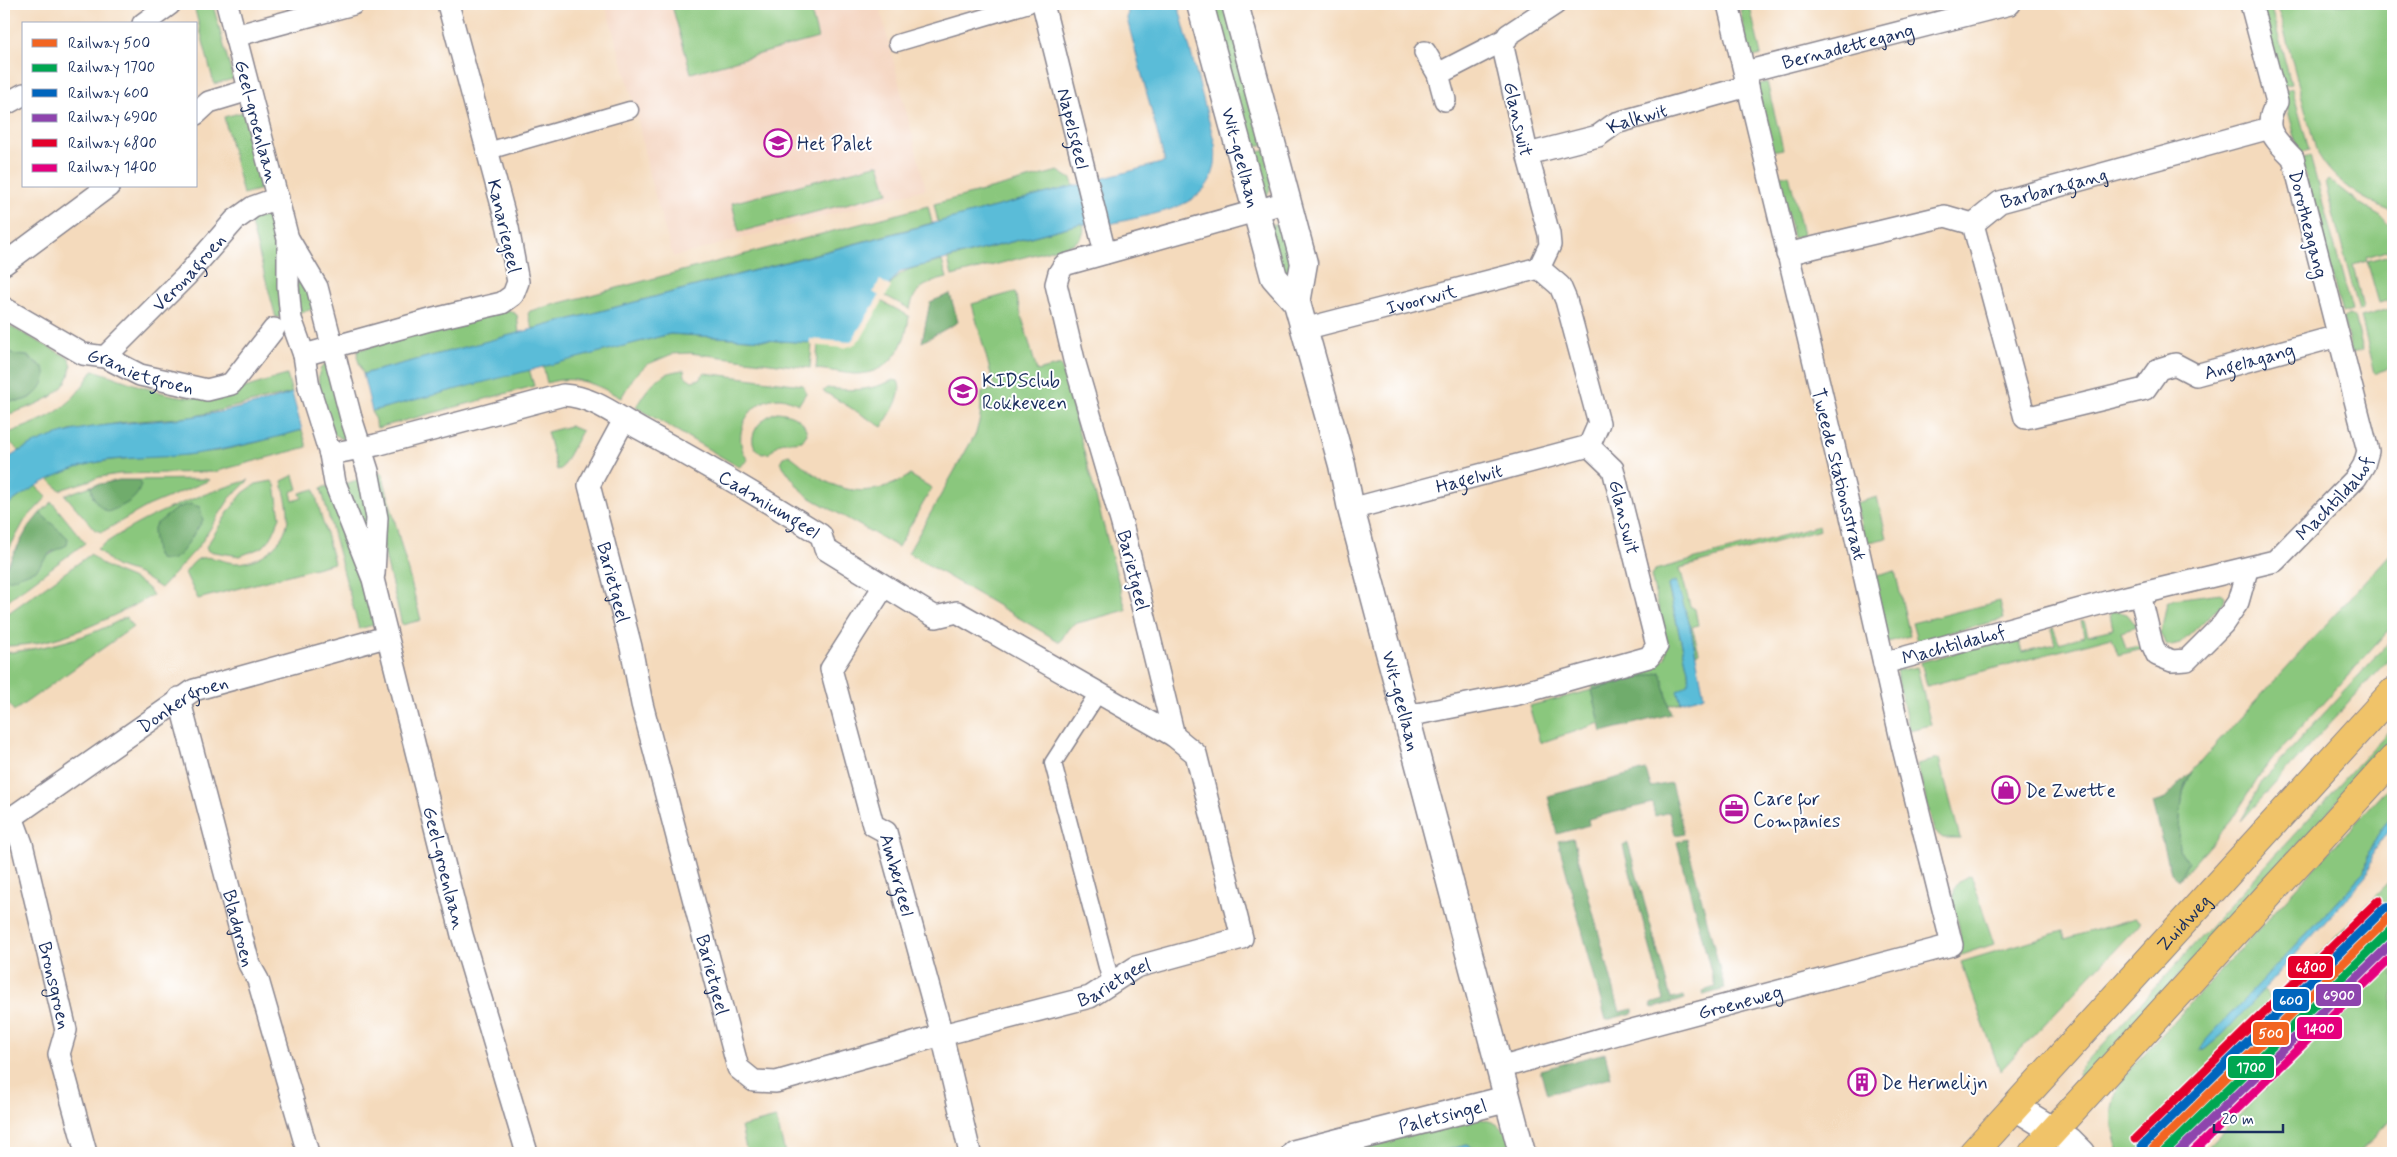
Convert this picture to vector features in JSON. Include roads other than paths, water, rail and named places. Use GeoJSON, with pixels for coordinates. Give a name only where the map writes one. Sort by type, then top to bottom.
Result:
{"type":"FeatureCollection","features":[{"type":"Feature","properties":{"kind":"main road","name":"Zuidweg"},"geometry":{"type":"LineString","coordinates":[[1973,1153],[2393,692]]}},
{"type":"Feature","properties":{"kind":"main road"},"geometry":{"type":"LineString","coordinates":[[2043,1145],[2393,759]]}},
{"type":"Feature","properties":{"kind":"street"},"geometry":{"type":"LineString","coordinates":[[146,22],[170,4]]}},
{"type":"Feature","properties":{"kind":"street","name":"Geel-groenlaan"},"geometry":{"type":"LineString","coordinates":[[227,4],[288,239],[288,286],[291,319],[304,355],[310,387],[330,454],[335,483],[374,579],[386,637],[462,935],[527,1153]]}},
{"type":"Feature","properties":{"kind":"street"},"geometry":{"type":"LineString","coordinates":[[235,36],[353,4]]}},
{"type":"Feature","properties":{"kind":"street","name":"Kanariegeel"},"geometry":{"type":"LineString","coordinates":[[334,348],[430,320],[502,303],[513,295],[518,282],[508,228],[448,4]]}},
{"type":"Feature","properties":{"kind":"street"},"geometry":{"type":"LineString","coordinates":[[897,43],[1029,4]]}},
{"type":"Feature","properties":{"kind":"street","name":"Napelsgeel"},"geometry":{"type":"LineString","coordinates":[[1042,4],[1088,178],[1105,253]]}},
{"type":"Feature","properties":{"kind":"street","name":"Wit-geellaan"},"geometry":{"type":"LineString","coordinates":[[1200,4],[1274,277],[1297,303]]}},
{"type":"Feature","properties":{"kind":"street","name":"Wit-geellaan"},"geometry":{"type":"LineString","coordinates":[[1235,4],[1304,263],[1297,303],[1342,465],[1351,509],[1507,1099]]}},
{"type":"Feature","properties":{"kind":"street"},"geometry":{"type":"LineString","coordinates":[[1438,74],[1504,40],[1515,30],[1555,4]]}},
{"type":"Feature","properties":{"kind":"street","name":"Tweede Stationsstraat"},"geometry":{"type":"LineString","coordinates":[[1728,4],[1952,946]]}},
{"type":"Feature","properties":{"kind":"street","name":"Bernadettegang"},"geometry":{"type":"LineString","coordinates":[[1746,79],[2010,4]]}},
{"type":"Feature","properties":{"kind":"street"},"geometry":{"type":"LineString","coordinates":[[2251,4],[2277,102],[2269,116],[2270,128]]}},
{"type":"Feature","properties":{"kind":"street","name":"Glanswit"},"geometry":{"type":"LineString","coordinates":[[1504,40],[1503,47],[1511,85],[1549,234],[1550,245],[1538,268]]}},
{"type":"Feature","properties":{"kind":"street"},"geometry":{"type":"LineString","coordinates":[[1425,52],[1438,74],[1445,100]]}},
{"type":"Feature","properties":{"kind":"street","name":"Kalkwit"},"geometry":{"type":"LineString","coordinates":[[1528,154],[1598,136],[1616,123],[1746,79]]}},
{"type":"Feature","properties":{"kind":"street"},"geometry":{"type":"LineString","coordinates":[[198,112],[209,102],[249,90]]}},
{"type":"Feature","properties":{"kind":"street"},"geometry":{"type":"LineString","coordinates":[[4,105],[22,95]]}},
{"type":"Feature","properties":{"kind":"street"},"geometry":{"type":"LineString","coordinates":[[488,151],[630,110]]}},
{"type":"Feature","properties":{"kind":"street","name":"Barbaragang"},"geometry":{"type":"LineString","coordinates":[[1973,224],[2000,202],[2270,128]]}},
{"type":"Feature","properties":{"kind":"street","name":"Dorotheagang"},"geometry":{"type":"LineString","coordinates":[[2270,128],[2276,140],[2293,158],[2338,336]]}},
{"type":"Feature","properties":{"kind":"street"},"geometry":{"type":"LineString","coordinates":[[4,264],[106,188]]}},
{"type":"Feature","properties":{"kind":"street","name":"Veronagroen"},"geometry":{"type":"LineString","coordinates":[[105,357],[186,276],[235,220],[253,207],[278,198]]}},
{"type":"Feature","properties":{"kind":"street","name":"Barietgeel"},"geometry":{"type":"LineString","coordinates":[[624,420],[589,485],[628,638],[642,704],[738,1068],[754,1081],[776,1082],[1090,997],[1136,967],[1242,938],[1196,754],[1174,736],[1125,534],[1074,360],[1056,284],[1059,273],[1064,265],[1287,202]]}},
{"type":"Feature","properties":{"kind":"street"},"geometry":{"type":"LineString","coordinates":[[1787,254],[1945,216],[1973,224]]}},
{"type":"Feature","properties":{"kind":"street","name":"Angelagang"},"geometry":{"type":"LineString","coordinates":[[1973,224],[2025,418],[2144,389],[2159,369],[2175,364],[2196,375],[2338,336]]}},
{"type":"Feature","properties":{"kind":"street","name":"Geel-groenlaan"},"geometry":{"type":"LineString","coordinates":[[288,239],[317,287],[360,449],[368,472],[377,518],[374,579]]}},
{"type":"Feature","properties":{"kind":"street"},"geometry":{"type":"LineString","coordinates":[[1538,268],[1560,286],[1582,353],[1599,423],[1589,446]]}},
{"type":"Feature","properties":{"kind":"street","name":"Ivoorwit"},"geometry":{"type":"LineString","coordinates":[[1304,329],[1538,268]]}},
{"type":"Feature","properties":{"kind":"street","name":"Granietgroen"},"geometry":{"type":"LineString","coordinates":[[4,308],[83,354],[105,357],[140,375],[206,390],[230,384],[274,329]]}},
{"type":"Feature","properties":{"kind":"street","name":"Machtildahof"},"geometry":{"type":"LineString","coordinates":[[1884,663],[2140,594],[2275,562],[2356,478],[2364,465],[2368,451],[2338,336]]}},
{"type":"Feature","properties":{"kind":"street"},"geometry":{"type":"LineString","coordinates":[[304,355],[334,348]]}},
{"type":"Feature","properties":{"kind":"street","name":"Cadmiumgeel"},"geometry":{"type":"LineString","coordinates":[[360,449],[564,395],[595,401],[624,420],[730,478],[821,535],[826,549],[936,617],[957,612],[1174,736]]}},
{"type":"Feature","properties":{"kind":"street","name":"Glanswit"},"geometry":{"type":"LineString","coordinates":[[1407,716],[1518,694],[1649,657],[1655,652],[1657,646],[1613,469],[1589,446]]}},
{"type":"Feature","properties":{"kind":"street","name":"Hagelwit"},"geometry":{"type":"LineString","coordinates":[[1351,509],[1589,446]]}},
{"type":"Feature","properties":{"kind":"street"},"geometry":{"type":"LineString","coordinates":[[330,454],[360,449]]}},
{"type":"Feature","properties":{"kind":"street"},"geometry":{"type":"LineString","coordinates":[[2140,594],[2152,644],[2157,655],[2172,661],[2187,660],[2223,624],[2238,602],[2247,570]]}},
{"type":"Feature","properties":{"kind":"street","name":"Ambergeel"},"geometry":{"type":"LineString","coordinates":[[884,586],[831,669],[873,825],[886,832],[942,1036],[970,1153]]}},
{"type":"Feature","properties":{"kind":"street","name":"Donkergroen"},"geometry":{"type":"LineString","coordinates":[[8,820],[179,698],[194,690],[386,637]]}},
{"type":"Feature","properties":{"kind":"street"},"geometry":{"type":"LineString","coordinates":[[1098,693],[1053,763],[1111,982]]}},
{"type":"Feature","properties":{"kind":"street","name":"Bladgroen"},"geometry":{"type":"LineString","coordinates":[[179,698],[249,964],[258,980],[308,1153]]}},
{"type":"Feature","properties":{"kind":"street","name":"Bronsgroen"},"geometry":{"type":"LineString","coordinates":[[8,820],[22,844],[66,1030],[59,1054],[86,1153]]}},
{"type":"Feature","properties":{"kind":"street","name":"Groeneweg"},"geometry":{"type":"LineString","coordinates":[[1500,1068],[1610,1036],[1952,946]]}},
{"type":"Feature","properties":{"kind":"street","name":"Paletsingel"},"geometry":{"type":"LineString","coordinates":[[1296,1153],[1507,1099],[1522,1153]]}},
{"type":"Feature","properties":{"kind":"street"},"geometry":{"type":"LineString","coordinates":[[2016,1106],[2043,1145],[2075,1145],[2082,1153]]}},
{"type":"Feature","properties":{"kind":"water"},"geometry":{"type":"Polygon","coordinates":[[[1129,4],[1178,4],[1215,144],[1215,166],[1209,182],[1198,195],[1184,204],[1148,216],[1110,224],[1108,218],[1083,225],[1083,223],[901,271],[892,281],[852,343],[843,345],[670,334],[372,411],[363,374],[1165,162],[1127,19],[1129,4]]]}},
{"type":"Feature","properties":{"kind":"water"},"geometry":{"type":"Polygon","coordinates":[[[292,393],[302,430],[245,445],[201,453],[119,459],[95,463],[67,471],[41,483],[4,508],[4,461],[45,439],[87,428],[176,419],[219,412],[265,402],[292,393]]]}},
{"type":"Feature","properties":{"kind":"water"},"geometry":{"type":"Polygon","coordinates":[[[1676,581],[1690,625],[1704,696],[1681,702],[1677,691],[1689,683],[1688,670],[1668,585],[1676,581]]]}},
{"type":"Feature","properties":{"kind":"water"},"geometry":{"type":"Polygon","coordinates":[[[2393,813],[2393,823],[2374,850],[2367,876],[2223,1034],[2204,1050],[2200,1050],[2207,1039],[2365,872],[2369,852],[2382,826],[2393,813]]]}},
{"type":"Feature","properties":{"kind":"water"},"geometry":{"type":"Polygon","coordinates":[[[1467,1145],[1480,1153],[1435,1153],[1467,1145]]]}},
{"type":"Feature","properties":{"kind":"rail line","name":"6800"},"geometry":{"type":"LineString","coordinates":[[2135,1139],[2379,900]]}},
{"type":"Feature","properties":{"kind":"rail line","name":"600"},"geometry":{"type":"LineString","coordinates":[[2142,1146],[2386,907]]}},
{"type":"Feature","properties":{"kind":"rail line","name":"500"},"geometry":{"type":"LineString","coordinates":[[2149,1153],[2393,914]]}},
{"type":"Feature","properties":{"kind":"rail line","name":"1700"},"geometry":{"type":"LineString","coordinates":[[2163,1153],[2393,928]]}},
{"type":"Feature","properties":{"kind":"rail line","name":"6900"},"geometry":{"type":"LineString","coordinates":[[2177,1153],[2393,942]]}},
{"type":"Feature","properties":{"kind":"rail line","name":"1400"},"geometry":{"type":"LineString","coordinates":[[2192,1153],[2393,956]]}},
{"type":"Feature","properties":{"kind":"place","name":"Het Palet"},"geometry":{"type":"Point","coordinates":[778,143]}},
{"type":"Feature","properties":{"kind":"place","name":"KIDSclub Rokkeveen"},"geometry":{"type":"Point","coordinates":[963,391]}},
{"type":"Feature","properties":{"kind":"place","name":"De Zwette"},"geometry":{"type":"Point","coordinates":[2006,790]}},
{"type":"Feature","properties":{"kind":"place","name":"Care for Companies"},"geometry":{"type":"Point","coordinates":[1734,809]}},
{"type":"Feature","properties":{"kind":"place","name":"De Hermelijn"},"geometry":{"type":"Point","coordinates":[1862,1082]}}]}
